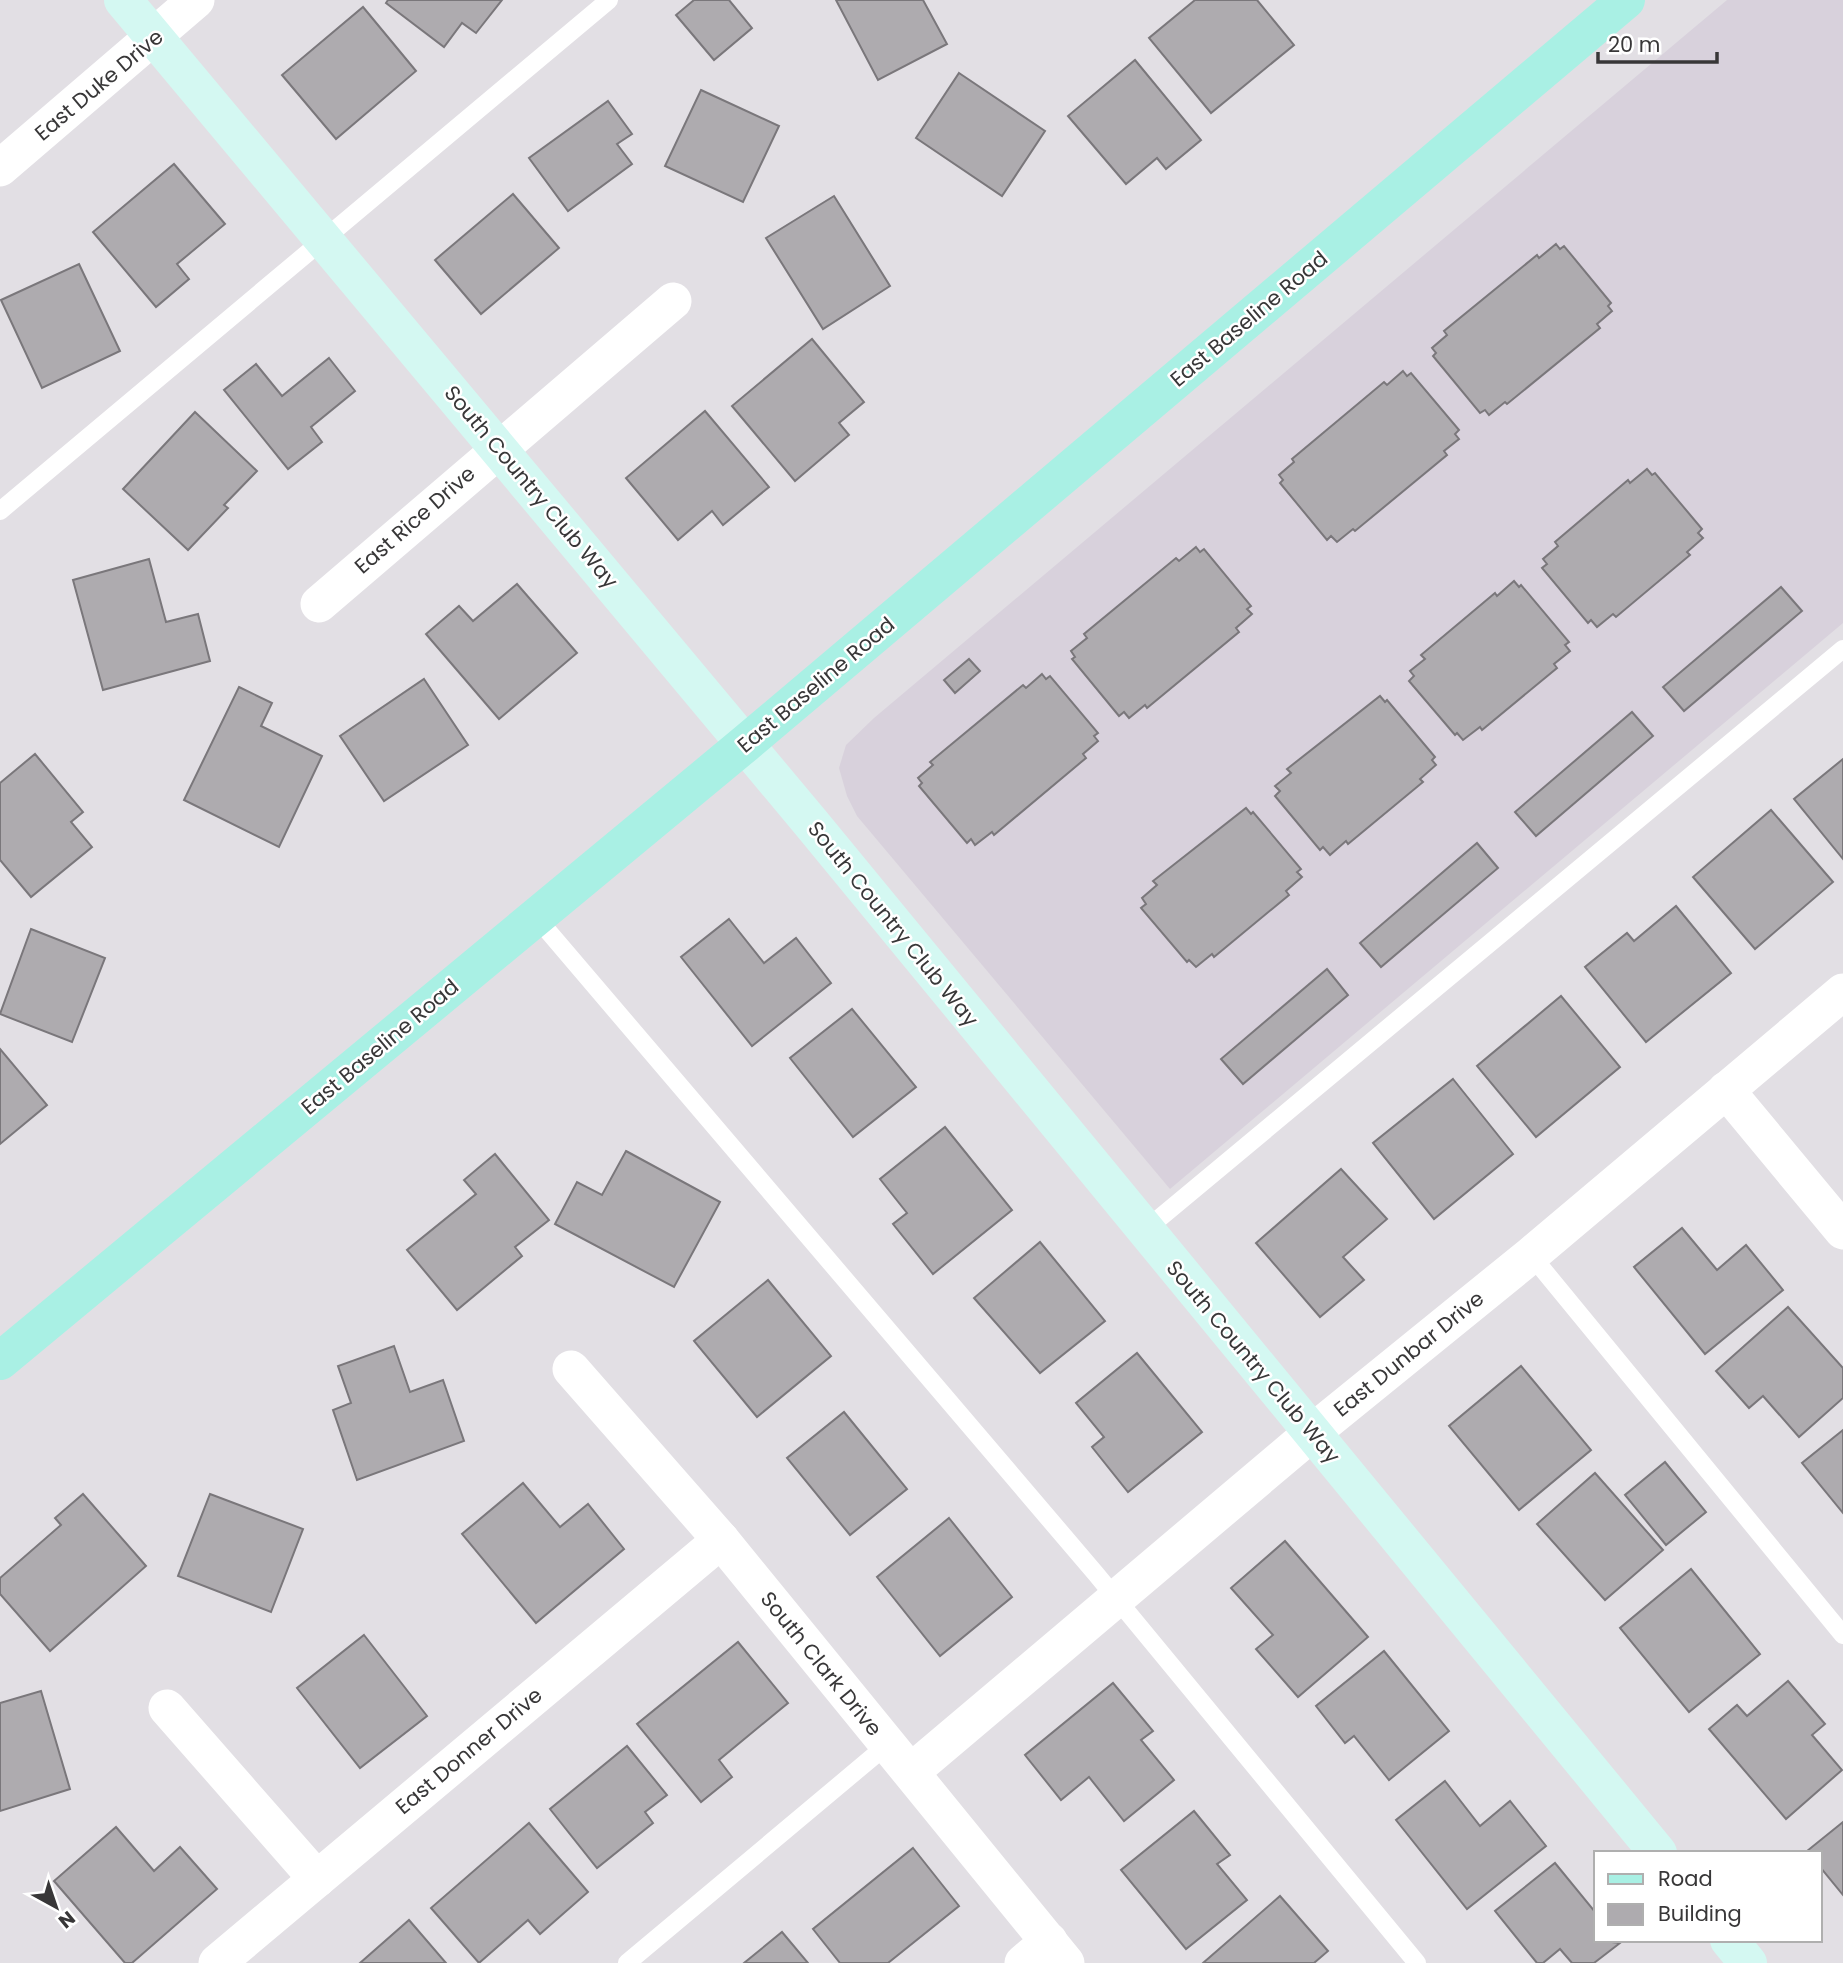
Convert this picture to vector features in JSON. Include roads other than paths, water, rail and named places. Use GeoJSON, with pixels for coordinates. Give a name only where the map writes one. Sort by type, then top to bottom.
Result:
{"type":"FeatureCollection","features":[{"type":"Feature","properties":{"kind":"main road","name":"East Baseline Road"},"geometry":{"type":"LineString","coordinates":[[0,1362],[746,744],[1626,0]]}},
{"type":"Feature","properties":{"kind":"street","name":"South Country Club Way"},"geometry":{"type":"LineString","coordinates":[[123,0],[746,744],[1655,1851]]}},
{"type":"Feature","properties":{"kind":"street","name":"East Duke Drive"},"geometry":{"type":"LineString","coordinates":[[0,168],[196,0]]}},
{"type":"Feature","properties":{"kind":"street","name":"East Rice Drive"},"geometry":{"type":"LineString","coordinates":[[319,604],[498,448],[673,301]]}},
{"type":"Feature","properties":{"kind":"street","name":"East Dunbar Drive"},"geometry":{"type":"LineString","coordinates":[[899,1758],[1115,1597],[1531,1255],[1843,992]]}},
{"type":"Feature","properties":{"kind":"street"},"geometry":{"type":"LineString","coordinates":[[1726,1090],[1843,1231]]}},
{"type":"Feature","properties":{"kind":"street","name":"South Clark Drive"},"geometry":{"type":"LineString","coordinates":[[571,1369],[721,1540],[899,1758],[1046,1956]]}},
{"type":"Feature","properties":{"kind":"street","name":"East Donner Drive"},"geometry":{"type":"LineString","coordinates":[[216,1963],[721,1540]]}},
{"type":"Feature","properties":{"kind":"street"},"geometry":{"type":"LineString","coordinates":[[167,1708],[317,1879]]}},
{"type":"Feature","properties":{"kind":"street"},"geometry":{"type":"LineString","coordinates":[[1731,1942],[1748,1963]]}},
{"type":"Feature","properties":{"kind":"lane"},"geometry":{"type":"LineString","coordinates":[[0,511],[609,0]]}},
{"type":"Feature","properties":{"kind":"lane"},"geometry":{"type":"LineString","coordinates":[[1144,1231],[1843,649]]}},
{"type":"Feature","properties":{"kind":"lane"},"geometry":{"type":"LineString","coordinates":[[536,917],[1115,1597],[1417,1963]]}},
{"type":"Feature","properties":{"kind":"lane"},"geometry":{"type":"LineString","coordinates":[[1531,1255],[1843,1635]]}},
{"type":"Feature","properties":{"kind":"lane"},"geometry":{"type":"LineString","coordinates":[[627,1963],[899,1758]]}}]}
